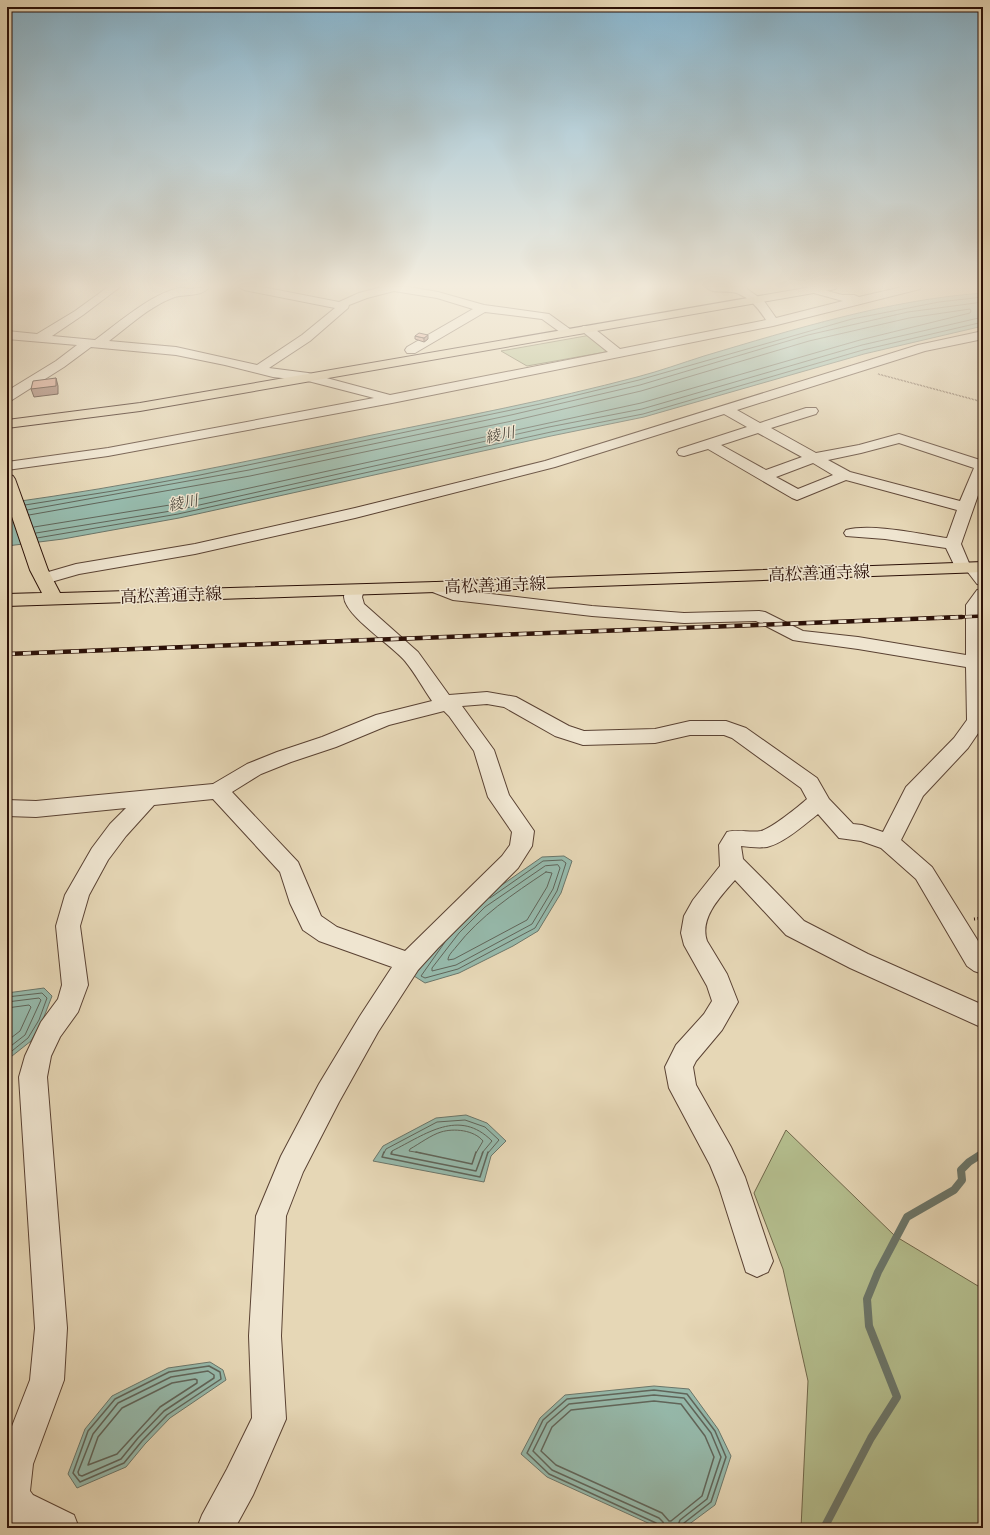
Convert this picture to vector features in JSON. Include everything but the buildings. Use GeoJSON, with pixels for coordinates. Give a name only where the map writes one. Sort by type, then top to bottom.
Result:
{"type":"FeatureCollection","features":[{"type":"Feature","properties":{"kind":"main road"},"geometry":{"type":"LineString","coordinates":[[7,417],[93,407],[386,359]]}},
{"type":"Feature","properties":{"kind":"main road"},"geometry":{"type":"LineString","coordinates":[[7,424],[140,407],[408,359]]}},
{"type":"Feature","properties":{"kind":"main road"},"geometry":{"type":"LineString","coordinates":[[7,479],[42,574],[54,599]]}},
{"type":"Feature","properties":{"kind":"main road","name":"高松善通寺線"},"geometry":{"type":"LineString","coordinates":[[7,600],[975,570]]}},
{"type":"Feature","properties":{"kind":"street"},"geometry":{"type":"LineString","coordinates":[[7,397],[68,359]]}},
{"type":"Feature","properties":{"kind":"street"},"geometry":{"type":"LineString","coordinates":[[217,359],[258,370],[308,377],[392,399]]}},
{"type":"Feature","properties":{"kind":"street"},"geometry":{"type":"LineString","coordinates":[[258,370],[275,359]]}},
{"type":"Feature","properties":{"kind":"street"},"geometry":{"type":"LineString","coordinates":[[7,466],[108,452],[392,399],[595,359]]}},
{"type":"Feature","properties":{"kind":"street"},"geometry":{"type":"LineString","coordinates":[[42,574],[194,549],[356,514],[550,464],[889,359]]}},
{"type":"Feature","properties":{"kind":"street"},"geometry":{"type":"LineString","coordinates":[[727,410],[845,475],[900,496],[973,498]]}},
{"type":"Feature","properties":{"kind":"street"},"geometry":{"type":"LineString","coordinates":[[684,452],[811,411]]}},
{"type":"Feature","properties":{"kind":"street"},"geometry":{"type":"LineString","coordinates":[[764,476],[814,458],[861,449],[899,438],[982,465],[973,498],[953,544]]}},
{"type":"Feature","properties":{"kind":"street"},"geometry":{"type":"LineString","coordinates":[[710,444],[797,495],[845,475]]}},
{"type":"Feature","properties":{"kind":"street"},"geometry":{"type":"LineString","coordinates":[[852,533],[892,531],[953,544],[975,570]]}},
{"type":"Feature","properties":{"kind":"street"},"geometry":{"type":"LineString","coordinates":[[436,587],[453,595],[600,612],[684,618],[759,616],[799,636],[858,643],[979,663]]}},
{"type":"Feature","properties":{"kind":"street"},"geometry":{"type":"LineString","coordinates":[[215,1528],[240,1482],[269,1419],[265,1336],[270,1216],[291,1166],[329,1093],[369,1024],[409,963],[429,941],[510,862],[521,846],[523,831],[499,797],[484,750],[456,711],[440,698],[411,656],[362,613],[355,605],[353,596],[355,590]]}},
{"type":"Feature","properties":{"kind":"street"},"geometry":{"type":"LineString","coordinates":[[889,842],[914,792],[961,743],[977,720],[979,663],[975,605],[983,594]]}},
{"type":"Feature","properties":{"kind":"street"},"geometry":{"type":"LineString","coordinates":[[7,808],[36,809],[218,791],[254,769],[284,757],[329,742],[383,720],[431,709],[455,700],[487,698],[509,701],[562,731],[583,738],[655,736],[690,728],[726,728],[739,733],[809,783],[818,795],[819,802],[847,832],[862,833],[889,842],[924,873],[976,959],[983,964]]}},
{"type":"Feature","properties":{"kind":"street"},"geometry":{"type":"LineString","coordinates":[[218,791],[290,868],[302,903],[312,923],[328,934],[409,963]]}},
{"type":"Feature","properties":{"kind":"street"},"geometry":{"type":"LineString","coordinates":[[61,1528],[20,1508],[11,1496],[15,1464],[47,1380],[51,1328],[33,1077],[38,1056],[50,1030],[69,1004],[75,985],[68,926],[76,895],[100,854],[118,830],[148,798]]}},
{"type":"Feature","properties":{"kind":"street"},"geometry":{"type":"LineString","coordinates":[[757,1261],[734,1187],[721,1157],[683,1088],[679,1067],[686,1053],[713,1022],[725,1002],[722,989],[698,946],[693,933],[695,918],[710,893],[732,868],[730,845],[736,838],[765,839],[790,824],[819,802]]}},
{"type":"Feature","properties":{"kind":"street"},"geometry":{"type":"LineString","coordinates":[[732,863],[759,889],[795,928],[860,961],[983,1018]]}},
{"type":"Feature","properties":{"kind":"path"},"geometry":{"type":"LineString","coordinates":[[857,369],[983,402]]}},
{"type":"Feature","properties":{"kind":"green space"},"geometry":{"type":"Polygon","coordinates":[[[514,359],[568,359],[527,366],[514,359]]]}},
{"type":"Feature","properties":{"kind":"green space"},"geometry":{"type":"Polygon","coordinates":[[[786,1130],[895,1236],[983,1289],[983,1528],[801,1528],[808,1381],[783,1269],[754,1193],[786,1130]]]}},
{"type":"Feature","properties":{"kind":"water","name":"綾川"},"geometry":{"type":"Polygon","coordinates":[[[696,359],[848,359],[644,417],[179,518],[63,539],[7,546],[7,503],[99,489],[281,454],[505,408],[663,370],[696,359]]]}},
{"type":"Feature","properties":{"kind":"water"},"geometry":{"type":"Polygon","coordinates":[[[564,856],[572,861],[561,893],[538,931],[513,946],[459,973],[425,983],[414,976],[452,927],[479,901],[542,857],[564,856]]]}},
{"type":"Feature","properties":{"kind":"water"},"geometry":{"type":"Polygon","coordinates":[[[44,988],[52,996],[42,1022],[31,1041],[7,1060],[7,993],[44,988]]]}},
{"type":"Feature","properties":{"kind":"water"},"geometry":{"type":"Polygon","coordinates":[[[466,1115],[487,1123],[506,1141],[491,1156],[484,1182],[373,1161],[383,1146],[436,1118],[466,1115]]]}},
{"type":"Feature","properties":{"kind":"water"},"geometry":{"type":"Polygon","coordinates":[[[210,1362],[223,1370],[226,1380],[170,1418],[145,1444],[126,1467],[77,1488],[68,1474],[85,1429],[112,1396],[168,1368],[210,1362]]]}},
{"type":"Feature","properties":{"kind":"water"},"geometry":{"type":"Polygon","coordinates":[[[654,1386],[689,1389],[718,1429],[731,1456],[715,1505],[684,1528],[659,1528],[547,1477],[521,1454],[540,1418],[565,1395],[654,1386]]]}},
{"type":"Feature","properties":{"kind":"waterway"},"geometry":{"type":"LineString","coordinates":[[824,1528],[871,1438],[897,1397],[869,1326],[867,1299],[878,1272],[907,1217],[954,1190],[962,1180],[961,1170],[969,1162],[983,1153]]}},
{"type":"Feature","properties":{"kind":"railway"},"geometry":{"type":"LineString","coordinates":[[944,618],[983,616]]}},
{"type":"Feature","properties":{"kind":"railway"},"geometry":{"type":"LineString","coordinates":[[944,618],[962,617]]}},
{"type":"Feature","properties":{"kind":"railway"},"geometry":{"type":"LineString","coordinates":[[937,618],[944,618]]}},
{"type":"Feature","properties":{"kind":"railway"},"geometry":{"type":"LineString","coordinates":[[7,654],[944,618]]}}]}
